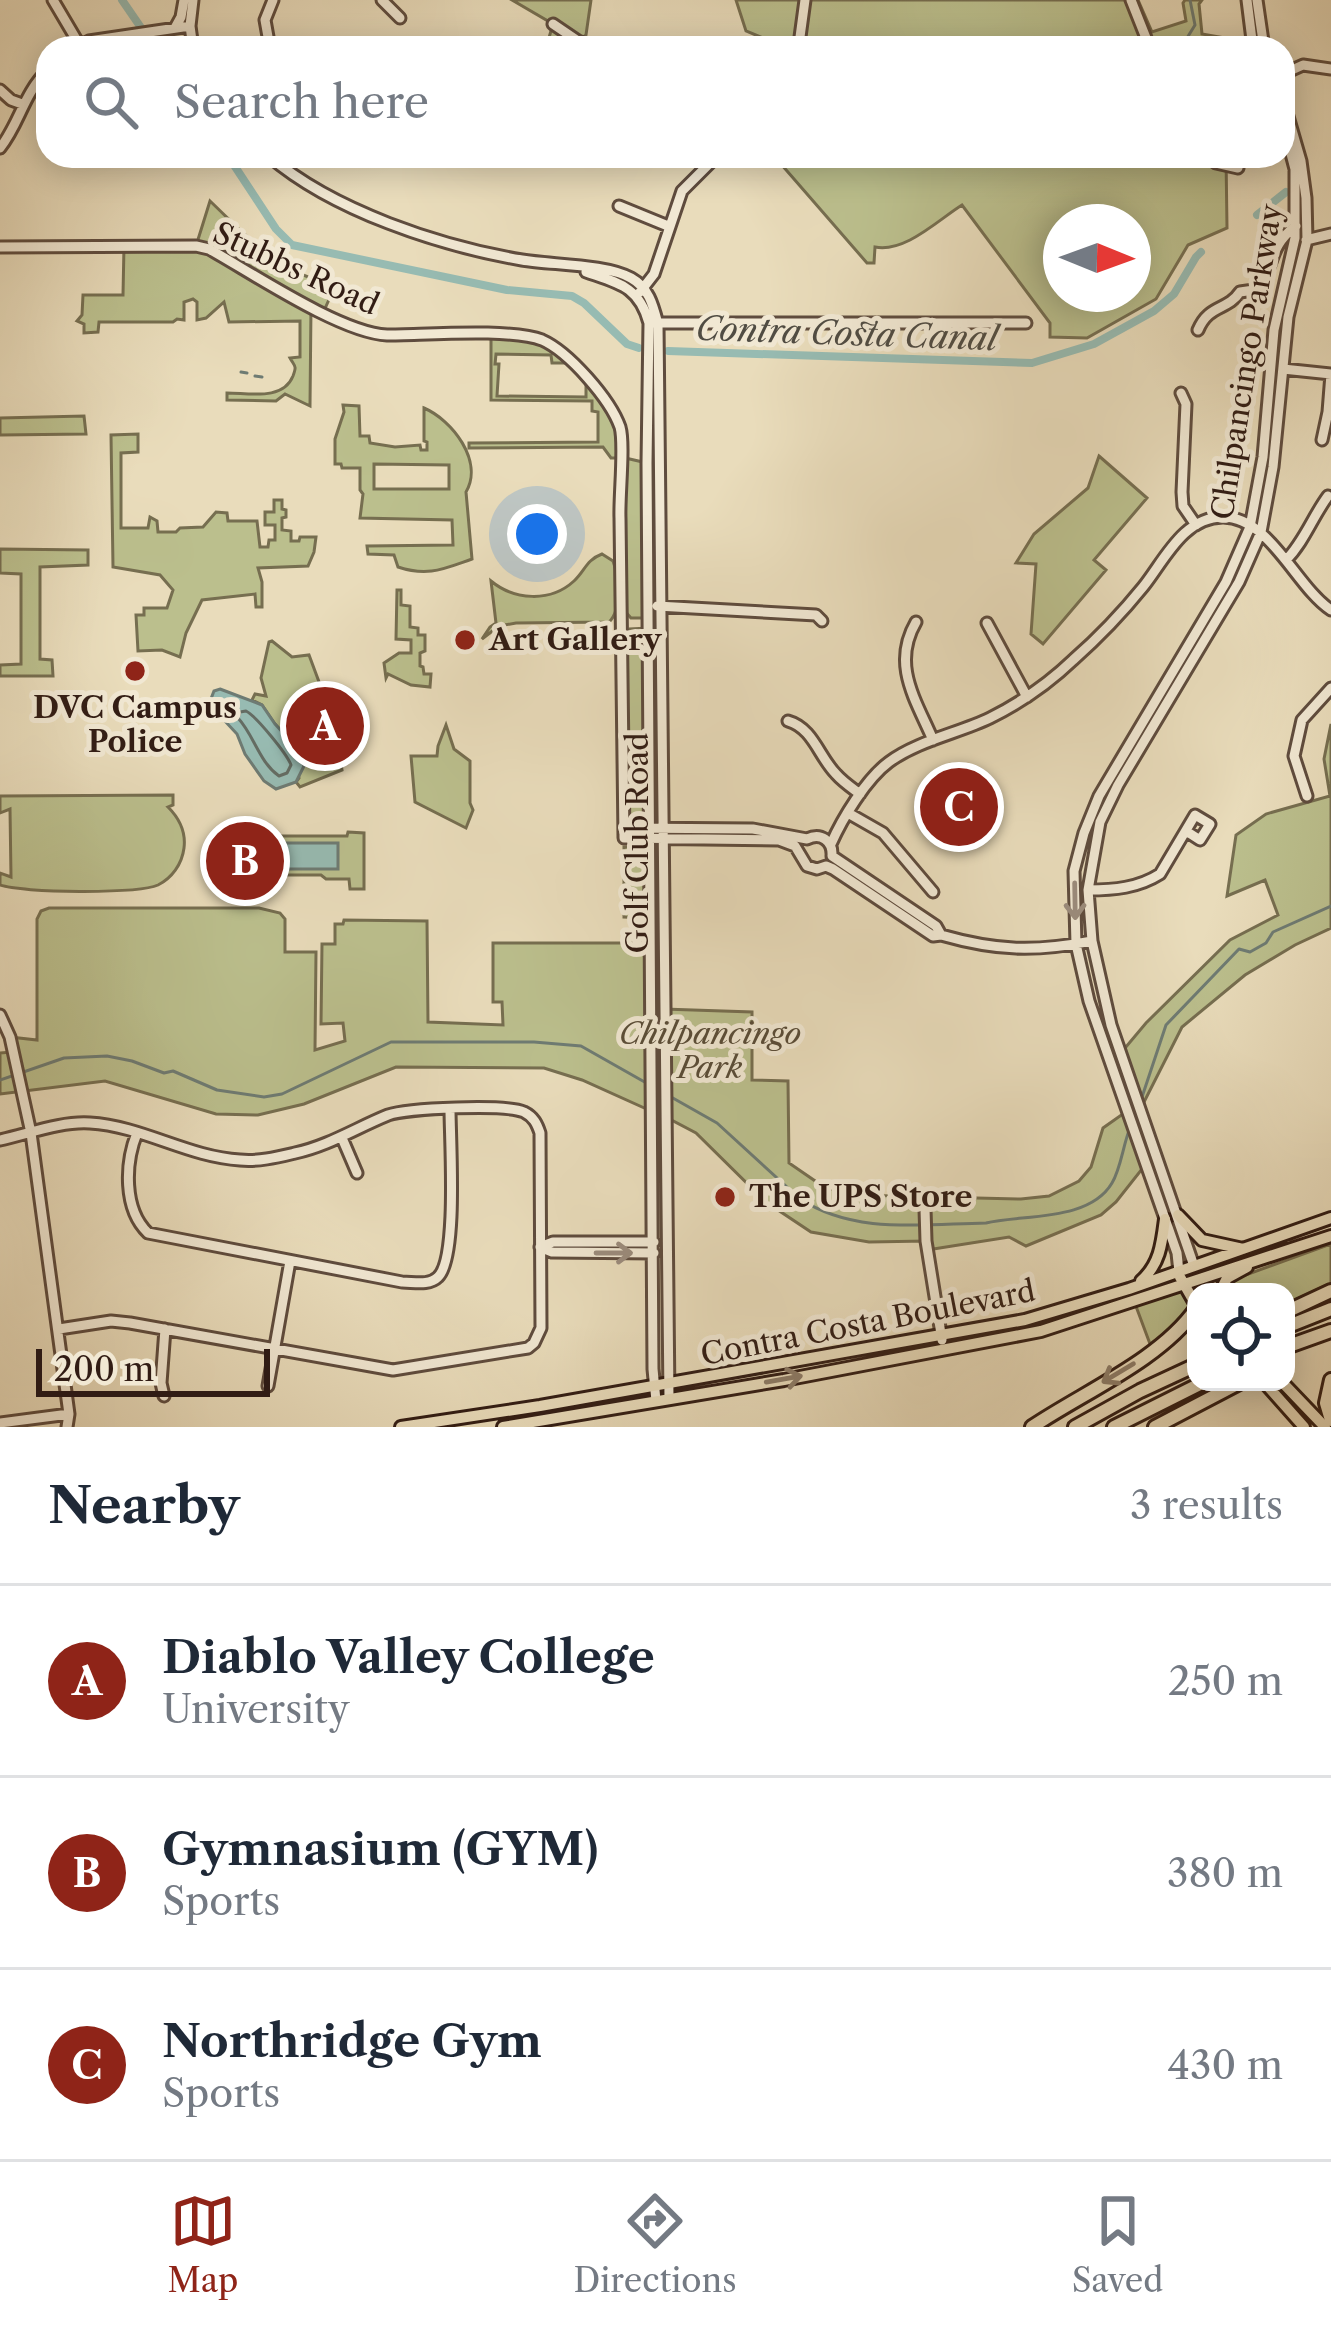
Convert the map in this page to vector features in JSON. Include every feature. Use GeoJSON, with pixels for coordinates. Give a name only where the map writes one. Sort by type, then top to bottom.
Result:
{"type":"FeatureCollection","features":[{"type":"Feature","properties":{"kind":"highway"},"geometry":{"type":"LineString","coordinates":[[1295,1308],[1331,1291]]}},
{"type":"Feature","properties":{"kind":"highway"},"geometry":{"type":"LineString","coordinates":[[1295,1323],[1331,1309]]}},
{"type":"Feature","properties":{"kind":"highway"},"geometry":{"type":"LineString","coordinates":[[1032,1427],[1164,1344],[1187,1320]]}},
{"type":"Feature","properties":{"kind":"highway"},"geometry":{"type":"LineString","coordinates":[[1295,1349],[1307,1339],[1331,1331]]}},
{"type":"Feature","properties":{"kind":"highway"},"geometry":{"type":"LineString","coordinates":[[1075,1427],[1187,1369]]}},
{"type":"Feature","properties":{"kind":"highway"},"geometry":{"type":"LineString","coordinates":[[1328,1424],[1331,1380]]}},
{"type":"Feature","properties":{"kind":"highway"},"geometry":{"type":"LineString","coordinates":[[1114,1427],[1187,1390]]}},
{"type":"Feature","properties":{"kind":"highway"},"geometry":{"type":"LineString","coordinates":[[1155,1427],[1223,1391]]}},
{"type":"Feature","properties":{"kind":"main road"},"geometry":{"type":"LineString","coordinates":[[1129,1289],[1157,1262],[1171,1217],[1202,1240],[1246,1249]]}},
{"type":"Feature","properties":{"kind":"main road","name":"Contra Costa Boulevard"},"geometry":{"type":"LineString","coordinates":[[502,1427],[1041,1331],[1331,1218]]}},
{"type":"Feature","properties":{"kind":"main road","name":"Contra Costa Boulevard"},"geometry":{"type":"LineString","coordinates":[[1196,1272],[1253,1263],[1331,1236]]}},
{"type":"Feature","properties":{"kind":"main road"},"geometry":{"type":"LineString","coordinates":[[1224,1283],[1253,1263]]}},
{"type":"Feature","properties":{"kind":"main road"},"geometry":{"type":"LineString","coordinates":[[1196,1272],[1200,1283]]}},
{"type":"Feature","properties":{"kind":"main road"},"geometry":{"type":"LineString","coordinates":[[1180,1278],[1187,1291]]}},
{"type":"Feature","properties":{"kind":"main road","name":"Contra Costa Boulevard"},"geometry":{"type":"LineString","coordinates":[[401,1427],[1041,1317],[1180,1278]]}},
{"type":"Feature","properties":{"kind":"main road"},"geometry":{"type":"LineString","coordinates":[[959,1348],[965,1340],[995,1335],[1004,1324]]}},
{"type":"Feature","properties":{"kind":"main road"},"geometry":{"type":"LineString","coordinates":[[1272,1391],[1304,1427]]}},
{"type":"Feature","properties":{"kind":"main road"},"geometry":{"type":"LineString","coordinates":[[1292,1391],[1328,1424]]}},
{"type":"Feature","properties":{"kind":"street"},"geometry":{"type":"LineString","coordinates":[[53,0],[72,36]]}},
{"type":"Feature","properties":{"kind":"street"},"geometry":{"type":"LineString","coordinates":[[175,28],[189,0]]}},
{"type":"Feature","properties":{"kind":"street"},"geometry":{"type":"LineString","coordinates":[[189,0],[191,36]]}},
{"type":"Feature","properties":{"kind":"street"},"geometry":{"type":"LineString","coordinates":[[268,36],[265,20],[273,0]]}},
{"type":"Feature","properties":{"kind":"street"},"geometry":{"type":"LineString","coordinates":[[382,0],[400,18]]}},
{"type":"Feature","properties":{"kind":"street"},"geometry":{"type":"LineString","coordinates":[[800,36],[805,0]]}},
{"type":"Feature","properties":{"kind":"street"},"geometry":{"type":"LineString","coordinates":[[1131,0],[1145,36]]}},
{"type":"Feature","properties":{"kind":"street"},"geometry":{"type":"LineString","coordinates":[[1247,0],[1252,36]]}},
{"type":"Feature","properties":{"kind":"street"},"geometry":{"type":"LineString","coordinates":[[1257,0],[1262,36]]}},
{"type":"Feature","properties":{"kind":"street"},"geometry":{"type":"LineString","coordinates":[[553,24],[571,36]]}},
{"type":"Feature","properties":{"kind":"street"},"geometry":{"type":"LineString","coordinates":[[122,36],[190,26]]}},
{"type":"Feature","properties":{"kind":"street"},"geometry":{"type":"LineString","coordinates":[[1295,69],[1304,65],[1331,69]]}},
{"type":"Feature","properties":{"kind":"street"},"geometry":{"type":"LineString","coordinates":[[0,148],[36,86]]}},
{"type":"Feature","properties":{"kind":"street"},"geometry":{"type":"LineString","coordinates":[[0,90],[22,104]]}},
{"type":"Feature","properties":{"kind":"street","name":"Chilpancingo Parkway"},"geometry":{"type":"LineString","coordinates":[[1180,1278],[1160,1168],[1111,1025],[1092,941],[1088,890],[1100,822],[1109,803],[1227,602],[1262,532],[1306,198],[1295,140]]}},
{"type":"Feature","properties":{"kind":"street"},"geometry":{"type":"LineString","coordinates":[[287,168],[338,200],[400,228],[463,248],[575,268],[641,292],[656,267],[682,191],[705,168]]}},
{"type":"Feature","properties":{"kind":"street","name":"Chilpancingo Parkway"},"geometry":{"type":"LineString","coordinates":[[1196,1272],[1146,1164],[1089,1001],[1076,944],[1074,871],[1099,796],[1226,582],[1250,527],[1277,317],[1299,235],[1294,168]]}},
{"type":"Feature","properties":{"kind":"street"},"geometry":{"type":"LineString","coordinates":[[619,206],[668,226]]}},
{"type":"Feature","properties":{"kind":"street"},"geometry":{"type":"LineString","coordinates":[[1198,330],[1208,313],[1233,302],[1240,292],[1261,289],[1277,243],[1299,235],[1331,234]]}},
{"type":"Feature","properties":{"kind":"street","name":"Stubbs Road"},"geometry":{"type":"LineString","coordinates":[[0,247],[196,246],[367,332],[539,339],[556,348],[592,384],[609,406],[622,443]]}},
{"type":"Feature","properties":{"kind":"street","name":"Golf Club Road"},"geometry":{"type":"LineString","coordinates":[[641,292],[654,323],[656,833],[664,1076],[659,1247]]}},
{"type":"Feature","properties":{"kind":"street"},"geometry":{"type":"LineString","coordinates":[[654,323],[1026,323]]}},
{"type":"Feature","properties":{"kind":"street","name":"Golf Club Road"},"geometry":{"type":"LineString","coordinates":[[653,444],[647,361],[654,323]]}},
{"type":"Feature","properties":{"kind":"street"},"geometry":{"type":"LineString","coordinates":[[1271,368],[1331,374],[1322,440]]}},
{"type":"Feature","properties":{"kind":"street"},"geometry":{"type":"LineString","coordinates":[[1181,393],[1186,404],[1184,506],[1196,525]]}},
{"type":"Feature","properties":{"kind":"street"},"geometry":{"type":"LineString","coordinates":[[653,444],[622,443],[624,833],[770,830],[812,837],[933,936],[1001,949],[1046,949],[1092,941]]}},
{"type":"Feature","properties":{"kind":"street"},"geometry":{"type":"LineString","coordinates":[[1286,560],[1328,496]]}},
{"type":"Feature","properties":{"kind":"street"},"geometry":{"type":"LineString","coordinates":[[656,833],[771,839],[788,843],[807,866],[817,869],[830,856],[860,794],[889,762],[1027,697],[1105,630],[1174,542],[1207,519],[1233,518],[1262,532],[1314,598],[1331,610]]}},
{"type":"Feature","properties":{"kind":"street"},"geometry":{"type":"LineString","coordinates":[[654,606],[816,615],[823,621]]}},
{"type":"Feature","properties":{"kind":"street"},"geometry":{"type":"LineString","coordinates":[[916,622],[907,638],[905,674],[933,740]]}},
{"type":"Feature","properties":{"kind":"street"},"geometry":{"type":"LineString","coordinates":[[987,623],[1027,697]]}},
{"type":"Feature","properties":{"kind":"street"},"geometry":{"type":"LineString","coordinates":[[1307,796],[1294,756],[1302,720],[1331,688]]}},
{"type":"Feature","properties":{"kind":"street"},"geometry":{"type":"LineString","coordinates":[[788,721],[806,730],[836,775],[860,794]]}},
{"type":"Feature","properties":{"kind":"street"},"geometry":{"type":"LineString","coordinates":[[800,852],[812,837],[848,813]]}},
{"type":"Feature","properties":{"kind":"street"},"geometry":{"type":"LineString","coordinates":[[848,813],[884,833],[933,892]]}},
{"type":"Feature","properties":{"kind":"street"},"geometry":{"type":"LineString","coordinates":[[1088,890],[1121,890],[1153,879],[1186,832]]}},
{"type":"Feature","properties":{"kind":"street","name":"Golf Club Road"},"geometry":{"type":"LineString","coordinates":[[656,833],[651,1067],[662,1400]]}},
{"type":"Feature","properties":{"kind":"street"},"geometry":{"type":"LineString","coordinates":[[0,1016],[10,1037],[31,1133],[71,1427]]}},
{"type":"Feature","properties":{"kind":"street"},"geometry":{"type":"LineString","coordinates":[[1104,1043],[1122,1080],[1134,1092]]}},
{"type":"Feature","properties":{"kind":"street"},"geometry":{"type":"LineString","coordinates":[[137,1133],[128,1157],[129,1178],[136,1221],[148,1233],[402,1282],[430,1282],[441,1276],[448,1260],[450,1109]]}},
{"type":"Feature","properties":{"kind":"street"},"geometry":{"type":"LineString","coordinates":[[0,1140],[91,1123],[244,1161],[299,1153],[401,1111],[450,1109],[515,1110],[532,1118],[540,1133],[542,1328],[534,1343],[516,1352],[393,1370],[111,1322],[58,1329]]}},
{"type":"Feature","properties":{"kind":"street"},"geometry":{"type":"LineString","coordinates":[[1136,1136],[1153,1167],[1160,1168]]}},
{"type":"Feature","properties":{"kind":"street"},"geometry":{"type":"LineString","coordinates":[[343,1138],[357,1173]]}},
{"type":"Feature","properties":{"kind":"street"},"geometry":{"type":"LineString","coordinates":[[925,1209],[944,1351]]}},
{"type":"Feature","properties":{"kind":"street"},"geometry":{"type":"LineString","coordinates":[[540,1246],[553,1242],[659,1247]]}},
{"type":"Feature","properties":{"kind":"street"},"geometry":{"type":"LineString","coordinates":[[268,1386],[290,1261]]}},
{"type":"Feature","properties":{"kind":"street"},"geometry":{"type":"LineString","coordinates":[[164,1396],[166,1329]]}},
{"type":"Feature","properties":{"kind":"street"},"geometry":{"type":"LineString","coordinates":[[0,1423],[69,1414]]}},
{"type":"Feature","properties":{"kind":"green space"},"geometry":{"type":"Polygon","coordinates":[[[512,0],[591,0],[585,36],[550,36],[553,24],[512,0]]]}},
{"type":"Feature","properties":{"kind":"green space"},"geometry":{"type":"Polygon","coordinates":[[[736,0],[1138,0],[1152,32],[1186,21],[1185,0],[1202,0],[1202,34],[1213,36],[758,36],[746,31],[736,0]]]}},
{"type":"Feature","properties":{"kind":"green space"},"geometry":{"type":"Polygon","coordinates":[[[784,168],[1226,168],[1227,228],[1188,245],[1151,302],[1151,204],[1043,204],[1043,312],[1133,312],[1087,338],[1050,337],[1050,323],[962,205],[909,240],[875,247],[874,263],[867,263],[784,168]]]}},
{"type":"Feature","properties":{"kind":"green space"},"geometry":{"type":"Polygon","coordinates":[[[210,201],[280,263],[335,286],[323,313],[311,307],[310,406],[285,394],[276,401],[227,400],[227,393],[264,394],[288,384],[295,368],[290,358],[300,357],[300,321],[229,322],[224,302],[197,320],[193,299],[184,302],[184,320],[99,322],[98,332],[84,333],[84,324],[77,321],[83,295],[123,295],[124,246],[196,246],[210,201]]]}},
{"type":"Feature","properties":{"kind":"green space"},"geometry":{"type":"Polygon","coordinates":[[[491,335],[539,339],[573,363],[552,363],[551,355],[496,354],[497,396],[586,397],[586,386],[592,384],[620,428],[621,457],[647,463],[648,618],[631,618],[622,608],[620,458],[611,458],[603,447],[469,448],[469,443],[598,442],[598,412],[592,411],[592,401],[491,400],[491,335]]]}},
{"type":"Feature","properties":{"kind":"green space"},"geometry":{"type":"Polygon","coordinates":[[[343,405],[359,406],[360,436],[369,436],[370,443],[420,445],[427,450],[424,408],[454,432],[471,467],[466,492],[472,559],[418,571],[398,567],[394,555],[368,554],[367,546],[453,545],[452,520],[360,518],[360,468],[335,464],[335,439],[343,405]],[[374,464],[374,489],[449,489],[449,465],[374,464]]]}},
{"type":"Feature","properties":{"kind":"green space"},"geometry":{"type":"Polygon","coordinates":[[[84,416],[86,434],[0,435],[0,418],[84,416]]]}},
{"type":"Feature","properties":{"kind":"green space"},"geometry":{"type":"Polygon","coordinates":[[[138,434],[138,452],[121,453],[121,528],[148,528],[150,517],[157,521],[158,532],[176,532],[203,527],[216,512],[227,513],[228,521],[257,521],[260,547],[268,547],[269,540],[275,540],[275,525],[265,525],[265,512],[274,512],[274,500],[282,500],[286,517],[282,530],[291,531],[291,541],[316,537],[308,566],[258,568],[262,607],[256,607],[255,594],[202,600],[180,657],[162,650],[138,651],[136,615],[144,615],[144,608],[167,608],[173,590],[160,575],[113,567],[111,435],[138,434]]]}},
{"type":"Feature","properties":{"kind":"green space"},"geometry":{"type":"Polygon","coordinates":[[[1099,456],[1147,498],[1094,560],[1106,570],[1043,644],[1031,634],[1036,564],[1016,563],[1034,534],[1088,488],[1099,456]]]}},
{"type":"Feature","properties":{"kind":"green space"},"geometry":{"type":"Polygon","coordinates":[[[0,549],[88,550],[88,565],[40,567],[40,659],[52,660],[53,676],[0,676],[0,665],[21,664],[21,574],[0,573],[0,549]]]}},
{"type":"Feature","properties":{"kind":"green space"},"geometry":{"type":"Polygon","coordinates":[[[602,554],[613,561],[618,584],[618,602],[609,622],[516,623],[499,626],[482,639],[496,623],[491,581],[510,592],[543,596],[564,588],[602,554]]]}},
{"type":"Feature","properties":{"kind":"green space"},"geometry":{"type":"Polygon","coordinates":[[[397,590],[401,590],[401,605],[410,606],[410,627],[425,635],[420,666],[424,674],[431,674],[430,687],[411,685],[388,674],[386,678],[384,663],[399,653],[411,653],[411,640],[396,639],[397,590]]]}},
{"type":"Feature","properties":{"kind":"green space"},"geometry":{"type":"Polygon","coordinates":[[[648,628],[650,819],[624,819],[622,649],[630,629],[648,628]]]}},
{"type":"Feature","properties":{"kind":"green space"},"geometry":{"type":"Polygon","coordinates":[[[272,641],[292,657],[309,655],[325,698],[332,697],[331,716],[316,711],[309,727],[322,732],[323,744],[339,753],[342,770],[300,787],[293,744],[262,705],[252,700],[255,694],[266,696],[261,678],[272,641]]]}},
{"type":"Feature","properties":{"kind":"green space"},"geometry":{"type":"Polygon","coordinates":[[[1331,724],[1331,928],[1245,975],[1182,1027],[1140,1110],[1120,1054],[1230,940],[1278,915],[1265,880],[1227,896],[1236,835],[1266,814],[1330,796],[1324,759],[1331,724]]]}},
{"type":"Feature","properties":{"kind":"green space"},"geometry":{"type":"Polygon","coordinates":[[[446,725],[454,749],[470,761],[473,810],[466,828],[415,802],[411,756],[437,756],[446,725]]]}},
{"type":"Feature","properties":{"kind":"green space"},"geometry":{"type":"Polygon","coordinates":[[[173,795],[173,805],[168,807],[181,826],[184,848],[176,870],[158,885],[79,891],[0,885],[0,873],[11,877],[10,809],[0,813],[0,796],[173,795]]]}},
{"type":"Feature","properties":{"kind":"green space"},"geometry":{"type":"Polygon","coordinates":[[[348,832],[364,833],[364,889],[350,889],[349,879],[272,875],[272,836],[347,836],[348,832]]]}},
{"type":"Feature","properties":{"kind":"green space"},"geometry":{"type":"Polygon","coordinates":[[[624,847],[650,847],[650,918],[624,917],[624,847]]]}},
{"type":"Feature","properties":{"kind":"green space"},"geometry":{"type":"Polygon","coordinates":[[[49,908],[259,908],[280,913],[285,919],[285,952],[316,952],[315,1050],[345,1041],[343,1023],[321,1024],[322,944],[335,944],[335,924],[344,920],[427,921],[428,1022],[503,1025],[502,1002],[493,1002],[493,943],[650,943],[651,1111],[544,1068],[396,1067],[304,1104],[258,1115],[216,1114],[105,1081],[0,1094],[0,1053],[13,1052],[10,1037],[37,1040],[37,919],[49,908]]]}},
{"type":"Feature","properties":{"kind":"green space","name":"Chilpancingo Park"},"geometry":{"type":"Polygon","coordinates":[[[663,1009],[752,1012],[752,1080],[788,1081],[789,1163],[824,1187],[852,1195],[1049,1196],[1079,1181],[1091,1167],[1103,1128],[1127,1111],[1146,1164],[1101,1215],[1026,1246],[1009,1237],[927,1250],[926,1241],[869,1242],[811,1232],[766,1202],[696,1133],[664,1116],[663,1009]]]}},
{"type":"Feature","properties":{"kind":"green space"},"geometry":{"type":"Polygon","coordinates":[[[1331,1244],[1331,1283],[1295,1300],[1295,1283],[1231,1283],[1331,1244]]]}},
{"type":"Feature","properties":{"kind":"green space"},"geometry":{"type":"Polygon","coordinates":[[[1182,1284],[1187,1292],[1187,1315],[1153,1352],[1134,1301],[1182,1284]]]}},
{"type":"Feature","properties":{"kind":"water"},"geometry":{"type":"Polygon","coordinates":[[[214,691],[262,705],[300,751],[304,766],[296,782],[276,789],[264,781],[237,734],[209,704],[214,691]]]}},
{"type":"Feature","properties":{"kind":"water"},"geometry":{"type":"Polygon","coordinates":[[[280,843],[338,843],[338,869],[280,869],[280,843]]]}},
{"type":"Feature","properties":{"kind":"waterway","name":"Contra Costa Canal"},"geometry":{"type":"LineString","coordinates":[[122,0],[147,36]]}},
{"type":"Feature","properties":{"kind":"waterway"},"geometry":{"type":"LineString","coordinates":[[1188,36],[1195,25],[1190,0]]}},
{"type":"Feature","properties":{"kind":"waterway","name":"Contra Costa Canal"},"geometry":{"type":"LineString","coordinates":[[236,168],[292,245],[507,290],[572,296],[627,344],[639,348]]}},
{"type":"Feature","properties":{"kind":"waterway","name":"Contra Costa Canal"},"geometry":{"type":"LineString","coordinates":[[1257,215],[1286,192]]}},
{"type":"Feature","properties":{"kind":"waterway","name":"Contra Costa Canal"},"geometry":{"type":"LineString","coordinates":[[668,351],[1032,363],[1094,344],[1154,311],[1174,294],[1201,252]]}},
{"type":"Feature","properties":{"kind":"waterway"},"geometry":{"type":"LineString","coordinates":[[241,372],[247,373]]}},
{"type":"Feature","properties":{"kind":"waterway"},"geometry":{"type":"LineString","coordinates":[[255,376],[262,377]]}},
{"type":"Feature","properties":{"kind":"waterway"},"geometry":{"type":"LineString","coordinates":[[1140,1103],[1166,1025],[1239,949],[1250,952],[1266,943],[1273,932],[1331,906]]}},
{"type":"Feature","properties":{"kind":"waterway"},"geometry":{"type":"LineString","coordinates":[[0,1080],[64,1058],[107,1056],[164,1073],[173,1071],[217,1090],[264,1097],[282,1094],[391,1042],[581,1046],[717,1123],[799,1198],[842,1218],[889,1225],[986,1223],[1054,1214],[1088,1204],[1112,1183],[1130,1128]]}},
{"type":"Feature","properties":{"kind":"place","name":"Art Gallery"},"geometry":{"type":"Point","coordinates":[465,640]}},
{"type":"Feature","properties":{"kind":"place","name":"DVC Campus Police"},"geometry":{"type":"Point","coordinates":[135,671]}},
{"type":"Feature","properties":{"kind":"place","name":"Diablo Valley College"},"geometry":{"type":"Point","coordinates":[325,726]}},
{"type":"Feature","properties":{"kind":"place","name":"Northridge Gym"},"geometry":{"type":"Point","coordinates":[959,807]}},
{"type":"Feature","properties":{"kind":"place","name":"Gymnasium (GYM)"},"geometry":{"type":"Point","coordinates":[245,861]}},
{"type":"Feature","properties":{"kind":"place","name":"The UPS Store"},"geometry":{"type":"Point","coordinates":[725,1197]}}]}
